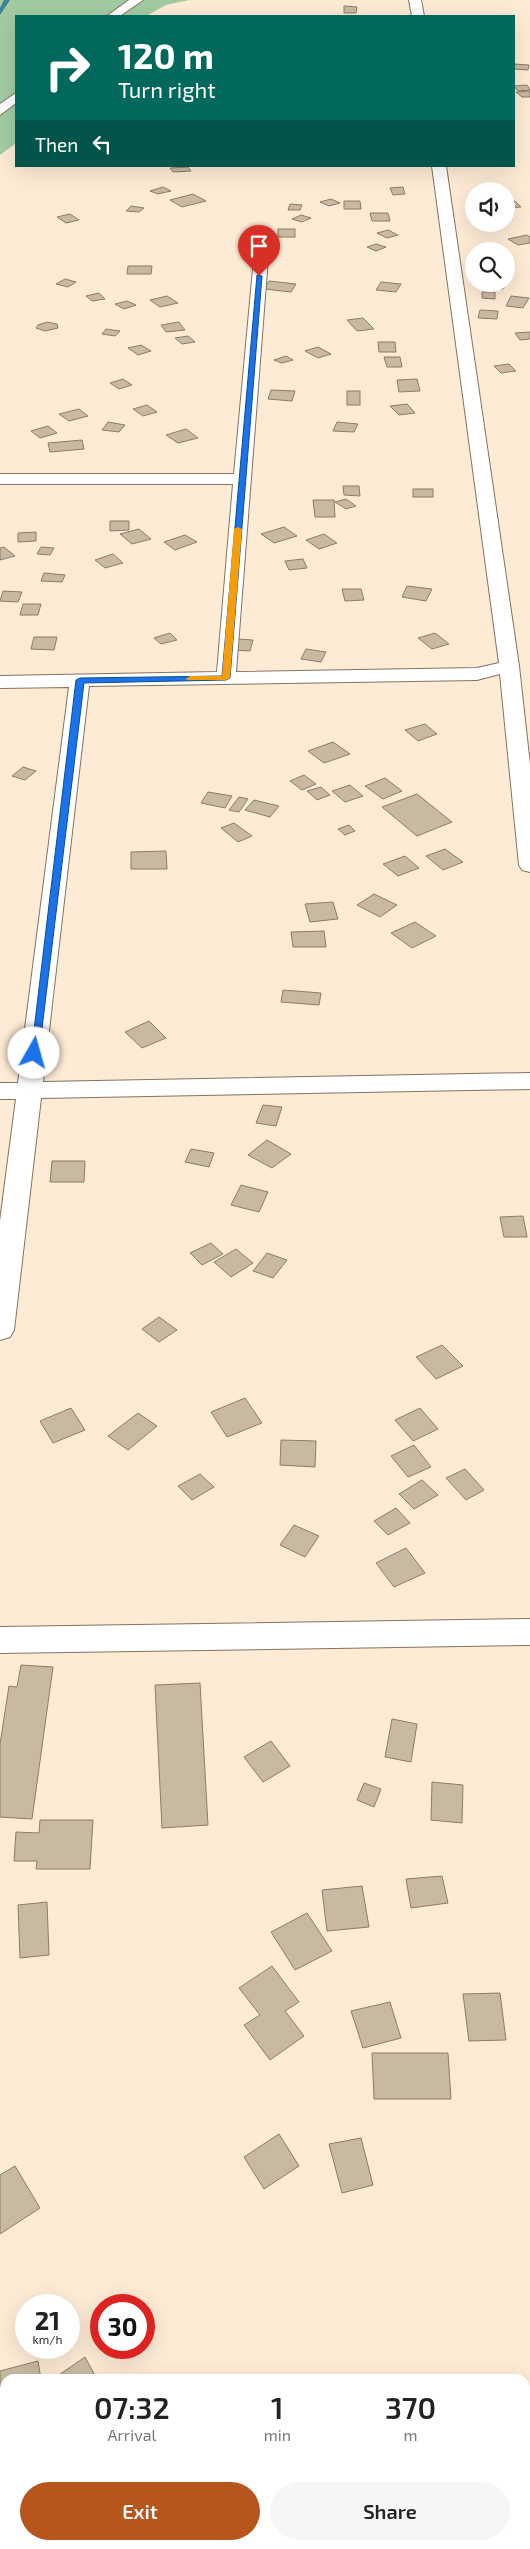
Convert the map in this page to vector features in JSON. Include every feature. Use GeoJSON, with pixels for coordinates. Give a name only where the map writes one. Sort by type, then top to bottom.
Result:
{"type":"FeatureCollection","features":[{"type":"Feature","properties":{"kind":"street"},"geometry":{"type":"LineString","coordinates":[[114,15],[137,0]]}},
{"type":"Feature","properties":{"kind":"street"},"geometry":{"type":"LineString","coordinates":[[416,0],[418,15]]}},
{"type":"Feature","properties":{"kind":"street"},"geometry":{"type":"LineString","coordinates":[[0,111],[15,98]]}},
{"type":"Feature","properties":{"kind":"street"},"geometry":{"type":"LineString","coordinates":[[439,167],[509,666],[530,865]]}},
{"type":"Feature","properties":{"kind":"street"},"geometry":{"type":"LineString","coordinates":[[226,678],[261,258]]}},
{"type":"Feature","properties":{"kind":"street"},"geometry":{"type":"LineString","coordinates":[[0,479],[242,479]]}},
{"type":"Feature","properties":{"kind":"street"},"geometry":{"type":"LineString","coordinates":[[0,682],[477,674],[509,666]]}},
{"type":"Feature","properties":{"kind":"street"},"geometry":{"type":"LineString","coordinates":[[0,1330],[80,680]]}},
{"type":"Feature","properties":{"kind":"street"},"geometry":{"type":"LineString","coordinates":[[0,1091],[29,1092],[530,1081]]}},
{"type":"Feature","properties":{"kind":"street"},"geometry":{"type":"LineString","coordinates":[[0,1640],[530,1632]]}},
{"type":"Feature","properties":{"kind":"green space"},"geometry":{"type":"Polygon","coordinates":[[[0,0],[189,0],[166,5],[148,15],[15,15],[15,144],[0,155],[0,0]]]}},
{"type":"Feature","properties":{"kind":"building"},"geometry":{"type":"Polygon","coordinates":[[[344,6],[357,7],[356,13],[344,13],[344,6]]]}},
{"type":"Feature","properties":{"kind":"building"},"geometry":{"type":"Polygon","coordinates":[[[515,64],[529,65],[528,70],[515,69],[515,64]]]}},
{"type":"Feature","properties":{"kind":"building"},"geometry":{"type":"Polygon","coordinates":[[[527,85],[530,90],[518,91],[515,86],[527,85]]]}},
{"type":"Feature","properties":{"kind":"building"},"geometry":{"type":"Polygon","coordinates":[[[530,91],[530,97],[522,97],[516,92],[530,91]]]}},
{"type":"Feature","properties":{"kind":"building"},"geometry":{"type":"Polygon","coordinates":[[[188,167],[191,171],[173,172],[170,168],[188,167]]]}},
{"type":"Feature","properties":{"kind":"building"},"geometry":{"type":"Polygon","coordinates":[[[163,187],[171,191],[158,194],[150,191],[163,187]]]}},
{"type":"Feature","properties":{"kind":"building"},"geometry":{"type":"Polygon","coordinates":[[[403,187],[405,194],[393,195],[390,188],[403,187]]]}},
{"type":"Feature","properties":{"kind":"building"},"geometry":{"type":"Polygon","coordinates":[[[193,194],[206,201],[182,207],[170,200],[193,194]]]}},
{"type":"Feature","properties":{"kind":"building"},"geometry":{"type":"Polygon","coordinates":[[[331,199],[340,203],[329,206],[320,202],[331,199]]]}},
{"type":"Feature","properties":{"kind":"building"},"geometry":{"type":"Polygon","coordinates":[[[344,201],[360,201],[361,209],[344,209],[344,201]]]}},
{"type":"Feature","properties":{"kind":"building"},"geometry":{"type":"Polygon","coordinates":[[[515,201],[521,207],[515,207],[515,201]]]}},
{"type":"Feature","properties":{"kind":"building"},"geometry":{"type":"Polygon","coordinates":[[[290,204],[302,205],[300,210],[288,210],[290,204]]]}},
{"type":"Feature","properties":{"kind":"building"},"geometry":{"type":"Polygon","coordinates":[[[131,206],[144,208],[139,212],[126,211],[131,206]]]}},
{"type":"Feature","properties":{"kind":"building"},"geometry":{"type":"Polygon","coordinates":[[[370,213],[388,213],[390,221],[372,221],[370,213]]]}},
{"type":"Feature","properties":{"kind":"building"},"geometry":{"type":"Polygon","coordinates":[[[70,214],[79,220],[66,223],[57,217],[70,214]]]}},
{"type":"Feature","properties":{"kind":"building"},"geometry":{"type":"Polygon","coordinates":[[[301,215],[311,218],[302,222],[292,219],[301,215]]]}},
{"type":"Feature","properties":{"kind":"building"},"geometry":{"type":"Polygon","coordinates":[[[278,229],[295,229],[295,237],[278,237],[278,229]]]}},
{"type":"Feature","properties":{"kind":"building"},"geometry":{"type":"Polygon","coordinates":[[[388,230],[398,235],[387,238],[377,233],[388,230]]]}},
{"type":"Feature","properties":{"kind":"building"},"geometry":{"type":"Polygon","coordinates":[[[527,235],[530,237],[530,243],[518,245],[508,239],[527,235]]]}},
{"type":"Feature","properties":{"kind":"building"},"geometry":{"type":"Polygon","coordinates":[[[376,244],[386,247],[376,251],[367,247],[376,244]]]}},
{"type":"Feature","properties":{"kind":"building"},"geometry":{"type":"Polygon","coordinates":[[[128,266],[152,266],[151,274],[127,274],[128,266]]]}},
{"type":"Feature","properties":{"kind":"building"},"geometry":{"type":"Polygon","coordinates":[[[65,279],[76,282],[68,287],[56,284],[65,279]]]}},
{"type":"Feature","properties":{"kind":"building"},"geometry":{"type":"Polygon","coordinates":[[[269,281],[296,284],[291,292],[264,289],[269,281]]]}},
{"type":"Feature","properties":{"kind":"building"},"geometry":{"type":"Polygon","coordinates":[[[381,282],[401,284],[396,292],[376,290],[381,282]]]}},
{"type":"Feature","properties":{"kind":"building"},"geometry":{"type":"Polygon","coordinates":[[[482,292],[495,292],[495,299],[482,298],[482,292]]]}},
{"type":"Feature","properties":{"kind":"building"},"geometry":{"type":"Polygon","coordinates":[[[99,293],[105,299],[92,301],[86,296],[99,293]]]}},
{"type":"Feature","properties":{"kind":"building"},"geometry":{"type":"Polygon","coordinates":[[[167,296],[178,303],[160,307],[150,300],[167,296]]]}},
{"type":"Feature","properties":{"kind":"building"},"geometry":{"type":"Polygon","coordinates":[[[511,296],[529,298],[523,308],[506,306],[511,296]]]}},
{"type":"Feature","properties":{"kind":"building"},"geometry":{"type":"Polygon","coordinates":[[[127,301],[136,305],[124,309],[115,304],[127,301]]]}},
{"type":"Feature","properties":{"kind":"building"},"geometry":{"type":"Polygon","coordinates":[[[480,310],[498,311],[497,319],[478,318],[480,310]]]}},
{"type":"Feature","properties":{"kind":"building"},"geometry":{"type":"Polygon","coordinates":[[[363,318],[374,329],[357,331],[347,320],[363,318]]]}},
{"type":"Feature","properties":{"kind":"building"},"geometry":{"type":"Polygon","coordinates":[[[47,322],[57,324],[58,328],[45,331],[36,328],[38,325],[47,322]]]}},
{"type":"Feature","properties":{"kind":"building"},"geometry":{"type":"Polygon","coordinates":[[[179,322],[185,330],[166,332],[161,325],[179,322]]]}},
{"type":"Feature","properties":{"kind":"building"},"geometry":{"type":"Polygon","coordinates":[[[106,329],[120,331],[115,336],[102,334],[106,329]]]}},
{"type":"Feature","properties":{"kind":"building"},"geometry":{"type":"Polygon","coordinates":[[[530,332],[530,339],[520,340],[515,333],[530,332]]]}},
{"type":"Feature","properties":{"kind":"building"},"geometry":{"type":"Polygon","coordinates":[[[188,336],[195,342],[182,344],[175,338],[188,336]]]}},
{"type":"Feature","properties":{"kind":"building"},"geometry":{"type":"Polygon","coordinates":[[[378,342],[395,342],[396,352],[379,352],[378,342]]]}},
{"type":"Feature","properties":{"kind":"building"},"geometry":{"type":"Polygon","coordinates":[[[141,345],[151,351],[138,355],[128,348],[141,345]]]}},
{"type":"Feature","properties":{"kind":"building"},"geometry":{"type":"Polygon","coordinates":[[[318,347],[331,354],[318,358],[305,351],[318,347]]]}},
{"type":"Feature","properties":{"kind":"building"},"geometry":{"type":"Polygon","coordinates":[[[286,356],[293,360],[282,363],[274,360],[286,356]]]}},
{"type":"Feature","properties":{"kind":"building"},"geometry":{"type":"Polygon","coordinates":[[[384,357],[400,357],[402,367],[387,367],[384,357]]]}},
{"type":"Feature","properties":{"kind":"building"},"geometry":{"type":"Polygon","coordinates":[[[509,364],[516,371],[501,373],[494,366],[509,364]]]}},
{"type":"Feature","properties":{"kind":"building"},"geometry":{"type":"Polygon","coordinates":[[[123,379],[132,385],[119,389],[110,383],[123,379]]]}},
{"type":"Feature","properties":{"kind":"building"},"geometry":{"type":"Polygon","coordinates":[[[417,379],[420,391],[399,392],[397,380],[417,379]]]}},
{"type":"Feature","properties":{"kind":"building"},"geometry":{"type":"Polygon","coordinates":[[[271,390],[295,391],[292,401],[268,399],[271,390]]]}},
{"type":"Feature","properties":{"kind":"building"},"geometry":{"type":"Polygon","coordinates":[[[347,391],[360,391],[360,405],[347,405],[347,391]]]}},
{"type":"Feature","properties":{"kind":"building"},"geometry":{"type":"Polygon","coordinates":[[[407,404],[415,413],[399,415],[390,406],[407,404]]]}},
{"type":"Feature","properties":{"kind":"building"},"geometry":{"type":"Polygon","coordinates":[[[147,405],[157,412],[143,416],[133,409],[147,405]]]}},
{"type":"Feature","properties":{"kind":"building"},"geometry":{"type":"Polygon","coordinates":[[[79,409],[88,416],[69,421],[59,414],[79,409]]]}},
{"type":"Feature","properties":{"kind":"building"},"geometry":{"type":"Polygon","coordinates":[[[108,422],[125,425],[119,432],[102,430],[108,422]]]}},
{"type":"Feature","properties":{"kind":"building"},"geometry":{"type":"Polygon","coordinates":[[[337,422],[358,424],[354,432],[333,431],[337,422]]]}},
{"type":"Feature","properties":{"kind":"building"},"geometry":{"type":"Polygon","coordinates":[[[48,426],[57,433],[40,438],[31,431],[48,426]]]}},
{"type":"Feature","properties":{"kind":"building"},"geometry":{"type":"Polygon","coordinates":[[[186,429],[198,438],[178,443],[166,435],[186,429]]]}},
{"type":"Feature","properties":{"kind":"building"},"geometry":{"type":"Polygon","coordinates":[[[82,440],[84,449],[50,452],[48,443],[82,440]]]}},
{"type":"Feature","properties":{"kind":"building"},"geometry":{"type":"Polygon","coordinates":[[[343,486],[359,486],[360,496],[344,495],[343,486]]]}},
{"type":"Feature","properties":{"kind":"building"},"geometry":{"type":"Polygon","coordinates":[[[413,489],[433,489],[433,497],[413,497],[413,489]]]}},
{"type":"Feature","properties":{"kind":"building"},"geometry":{"type":"Polygon","coordinates":[[[346,499],[356,506],[346,509],[335,502],[346,499]]]}},
{"type":"Feature","properties":{"kind":"building"},"geometry":{"type":"Polygon","coordinates":[[[313,500],[334,500],[335,517],[315,517],[313,500]]]}},
{"type":"Feature","properties":{"kind":"building"},"geometry":{"type":"Polygon","coordinates":[[[110,521],[129,521],[129,530],[110,531],[110,521]]]}},
{"type":"Feature","properties":{"kind":"building"},"geometry":{"type":"Polygon","coordinates":[[[284,527],[297,536],[274,543],[261,534],[284,527]]]}},
{"type":"Feature","properties":{"kind":"building"},"geometry":{"type":"Polygon","coordinates":[[[139,529],[151,539],[132,544],[120,534],[139,529]]]}},
{"type":"Feature","properties":{"kind":"building"},"geometry":{"type":"Polygon","coordinates":[[[36,532],[36,541],[18,542],[18,533],[36,532]]]}},
{"type":"Feature","properties":{"kind":"building"},"geometry":{"type":"Polygon","coordinates":[[[324,534],[337,543],[319,549],[306,540],[324,534]]]}},
{"type":"Feature","properties":{"kind":"building"},"geometry":{"type":"Polygon","coordinates":[[[185,535],[197,542],[175,550],[164,542],[185,535]]]}},
{"type":"Feature","properties":{"kind":"building"},"geometry":{"type":"Polygon","coordinates":[[[4,547],[15,556],[0,560],[0,548],[4,547]]]}},
{"type":"Feature","properties":{"kind":"building"},"geometry":{"type":"Polygon","coordinates":[[[41,547],[54,548],[50,555],[37,554],[41,547]]]}},
{"type":"Feature","properties":{"kind":"building"},"geometry":{"type":"Polygon","coordinates":[[[113,554],[123,563],[105,568],[95,560],[113,554]]]}},
{"type":"Feature","properties":{"kind":"building"},"geometry":{"type":"Polygon","coordinates":[[[303,559],[307,568],[289,570],[285,561],[303,559]]]}},
{"type":"Feature","properties":{"kind":"building"},"geometry":{"type":"Polygon","coordinates":[[[44,573],[65,575],[62,582],[41,581],[44,573]]]}},
{"type":"Feature","properties":{"kind":"building"},"geometry":{"type":"Polygon","coordinates":[[[407,586],[432,589],[426,601],[402,597],[407,586]]]}},
{"type":"Feature","properties":{"kind":"building"},"geometry":{"type":"Polygon","coordinates":[[[342,589],[361,589],[364,600],[345,601],[342,589]]]}},
{"type":"Feature","properties":{"kind":"building"},"geometry":{"type":"Polygon","coordinates":[[[3,591],[22,592],[18,602],[0,601],[3,591]]]}},
{"type":"Feature","properties":{"kind":"building"},"geometry":{"type":"Polygon","coordinates":[[[23,604],[41,604],[38,615],[20,615],[23,604]]]}},
{"type":"Feature","properties":{"kind":"building"},"geometry":{"type":"Polygon","coordinates":[[[170,633],[177,640],[161,644],[154,638],[170,633]]]}},
{"type":"Feature","properties":{"kind":"building"},"geometry":{"type":"Polygon","coordinates":[[[435,633],[449,644],[432,649],[418,638],[435,633]]]}},
{"type":"Feature","properties":{"kind":"building"},"geometry":{"type":"Polygon","coordinates":[[[34,637],[57,637],[54,650],[31,649],[34,637]]]}},
{"type":"Feature","properties":{"kind":"building"},"geometry":{"type":"Polygon","coordinates":[[[237,639],[253,640],[250,651],[233,650],[237,639]]]}},
{"type":"Feature","properties":{"kind":"building"},"geometry":{"type":"Polygon","coordinates":[[[306,649],[326,652],[321,662],[301,659],[306,649]]]}},
{"type":"Feature","properties":{"kind":"building"},"geometry":{"type":"Polygon","coordinates":[[[425,724],[437,734],[418,741],[405,730],[425,724]]]}},
{"type":"Feature","properties":{"kind":"building"},"geometry":{"type":"Polygon","coordinates":[[[333,742],[350,754],[324,763],[308,751],[333,742]]]}},
{"type":"Feature","properties":{"kind":"building"},"geometry":{"type":"Polygon","coordinates":[[[23,767],[36,771],[25,780],[12,776],[23,767]]]}},
{"type":"Feature","properties":{"kind":"building"},"geometry":{"type":"Polygon","coordinates":[[[304,775],[316,784],[302,790],[290,781],[304,775]]]}},
{"type":"Feature","properties":{"kind":"building"},"geometry":{"type":"Polygon","coordinates":[[[385,778],[402,791],[383,799],[365,786],[385,778]]]}},
{"type":"Feature","properties":{"kind":"building"},"geometry":{"type":"Polygon","coordinates":[[[350,785],[363,796],[345,802],[332,791],[350,785]]]}},
{"type":"Feature","properties":{"kind":"building"},"geometry":{"type":"Polygon","coordinates":[[[321,787],[330,795],[317,800],[307,791],[321,787]]]}},
{"type":"Feature","properties":{"kind":"building"},"geometry":{"type":"Polygon","coordinates":[[[208,792],[232,796],[225,808],[201,803],[208,792]]]}},
{"type":"Feature","properties":{"kind":"building"},"geometry":{"type":"Polygon","coordinates":[[[417,794],[452,822],[417,836],[382,807],[417,794]]]}},
{"type":"Feature","properties":{"kind":"building"},"geometry":{"type":"Polygon","coordinates":[[[239,797],[248,799],[239,812],[229,810],[239,797]]]}},
{"type":"Feature","properties":{"kind":"building"},"geometry":{"type":"Polygon","coordinates":[[[254,800],[279,806],[270,817],[245,810],[254,800]]]}},
{"type":"Feature","properties":{"kind":"building"},"geometry":{"type":"Polygon","coordinates":[[[234,823],[252,836],[238,842],[221,828],[234,823]]]}},
{"type":"Feature","properties":{"kind":"building"},"geometry":{"type":"Polygon","coordinates":[[[349,825],[355,831],[345,835],[338,829],[349,825]]]}},
{"type":"Feature","properties":{"kind":"building"},"geometry":{"type":"Polygon","coordinates":[[[445,849],[463,862],[443,870],[426,856],[445,849]]]}},
{"type":"Feature","properties":{"kind":"building"},"geometry":{"type":"Polygon","coordinates":[[[166,851],[167,869],[131,869],[131,852],[166,851]]]}},
{"type":"Feature","properties":{"kind":"building"},"geometry":{"type":"Polygon","coordinates":[[[405,856],[419,868],[398,876],[383,864],[405,856]]]}},
{"type":"Feature","properties":{"kind":"building"},"geometry":{"type":"Polygon","coordinates":[[[374,894],[397,905],[380,917],[357,905],[374,894]]]}},
{"type":"Feature","properties":{"kind":"building"},"geometry":{"type":"Polygon","coordinates":[[[333,902],[338,919],[310,922],[305,904],[333,902]]]}},
{"type":"Feature","properties":{"kind":"building"},"geometry":{"type":"Polygon","coordinates":[[[415,922],[436,936],[412,948],[391,933],[415,922]]]}},
{"type":"Feature","properties":{"kind":"building"},"geometry":{"type":"Polygon","coordinates":[[[324,931],[326,947],[293,947],[291,932],[324,931]]]}},
{"type":"Feature","properties":{"kind":"building"},"geometry":{"type":"Polygon","coordinates":[[[283,990],[321,993],[319,1005],[281,1002],[283,990]]]}},
{"type":"Feature","properties":{"kind":"building"},"geometry":{"type":"Polygon","coordinates":[[[149,1021],[166,1038],[142,1048],[125,1032],[149,1021]]]}},
{"type":"Feature","properties":{"kind":"building"},"geometry":{"type":"Polygon","coordinates":[[[263,1105],[282,1107],[276,1126],[256,1123],[263,1105]]]}},
{"type":"Feature","properties":{"kind":"building"},"geometry":{"type":"Polygon","coordinates":[[[267,1140],[291,1154],[272,1168],[248,1155],[267,1140]]]}},
{"type":"Feature","properties":{"kind":"building"},"geometry":{"type":"Polygon","coordinates":[[[191,1149],[214,1153],[209,1167],[185,1162],[191,1149]]]}},
{"type":"Feature","properties":{"kind":"building"},"geometry":{"type":"Polygon","coordinates":[[[52,1161],[85,1161],[84,1182],[50,1182],[52,1161]]]}},
{"type":"Feature","properties":{"kind":"building"},"geometry":{"type":"Polygon","coordinates":[[[241,1185],[268,1192],[259,1212],[231,1205],[241,1185]]]}},
{"type":"Feature","properties":{"kind":"building"},"geometry":{"type":"Polygon","coordinates":[[[523,1216],[527,1237],[504,1237],[500,1217],[523,1216]]]}},
{"type":"Feature","properties":{"kind":"building"},"geometry":{"type":"Polygon","coordinates":[[[211,1243],[223,1254],[202,1265],[190,1253],[211,1243]]]}},
{"type":"Feature","properties":{"kind":"building"},"geometry":{"type":"Polygon","coordinates":[[[236,1249],[253,1263],[231,1277],[214,1262],[236,1249]]]}},
{"type":"Feature","properties":{"kind":"building"},"geometry":{"type":"Polygon","coordinates":[[[267,1253],[287,1260],[273,1278],[253,1271],[267,1253]]]}},
{"type":"Feature","properties":{"kind":"building"},"geometry":{"type":"Polygon","coordinates":[[[159,1317],[177,1330],[159,1342],[142,1329],[159,1317]]]}},
{"type":"Feature","properties":{"kind":"building"},"geometry":{"type":"Polygon","coordinates":[[[442,1345],[463,1366],[436,1379],[416,1357],[442,1345]]]}},
{"type":"Feature","properties":{"kind":"building"},"geometry":{"type":"Polygon","coordinates":[[[245,1398],[262,1423],[227,1437],[211,1412],[245,1398]]]}},
{"type":"Feature","properties":{"kind":"building"},"geometry":{"type":"Polygon","coordinates":[[[71,1408],[85,1430],[53,1443],[40,1421],[71,1408]]]}},
{"type":"Feature","properties":{"kind":"building"},"geometry":{"type":"Polygon","coordinates":[[[420,1408],[438,1429],[413,1441],[395,1420],[420,1408]]]}},
{"type":"Feature","properties":{"kind":"building"},"geometry":{"type":"Polygon","coordinates":[[[138,1413],[157,1426],[128,1450],[108,1436],[138,1413]]]}},
{"type":"Feature","properties":{"kind":"building"},"geometry":{"type":"Polygon","coordinates":[[[281,1440],[316,1441],[315,1467],[280,1465],[281,1440]]]}},
{"type":"Feature","properties":{"kind":"building"},"geometry":{"type":"Polygon","coordinates":[[[414,1445],[431,1467],[408,1477],[391,1456],[414,1445]]]}},
{"type":"Feature","properties":{"kind":"building"},"geometry":{"type":"Polygon","coordinates":[[[465,1469],[484,1490],[466,1500],[446,1478],[465,1469]]]}},
{"type":"Feature","properties":{"kind":"building"},"geometry":{"type":"Polygon","coordinates":[[[200,1474],[214,1487],[192,1500],[178,1486],[200,1474]]]}},
{"type":"Feature","properties":{"kind":"building"},"geometry":{"type":"Polygon","coordinates":[[[422,1480],[438,1495],[414,1509],[399,1494],[422,1480]]]}},
{"type":"Feature","properties":{"kind":"building"},"geometry":{"type":"Polygon","coordinates":[[[396,1508],[410,1523],[388,1535],[374,1521],[396,1508]]]}},
{"type":"Feature","properties":{"kind":"building"},"geometry":{"type":"Polygon","coordinates":[[[294,1525],[319,1536],[305,1557],[280,1545],[294,1525]]]}},
{"type":"Feature","properties":{"kind":"building"},"geometry":{"type":"Polygon","coordinates":[[[406,1548],[425,1573],[394,1587],[376,1563],[406,1548]]]}},
{"type":"Feature","properties":{"kind":"building"},"geometry":{"type":"Polygon","coordinates":[[[21,1665],[53,1667],[32,1819],[0,1817],[0,1744],[9,1686],[17,1687],[21,1665]]]}},
{"type":"Feature","properties":{"kind":"building"},"geometry":{"type":"Polygon","coordinates":[[[200,1683],[208,1825],[162,1828],[155,1685],[200,1683]]]}},
{"type":"Feature","properties":{"kind":"building"},"geometry":{"type":"Polygon","coordinates":[[[392,1719],[417,1724],[411,1762],[385,1757],[392,1719]]]}},
{"type":"Feature","properties":{"kind":"building"},"geometry":{"type":"Polygon","coordinates":[[[271,1741],[290,1766],[263,1782],[244,1757],[271,1741]]]}},
{"type":"Feature","properties":{"kind":"building"},"geometry":{"type":"Polygon","coordinates":[[[432,1782],[463,1785],[462,1823],[431,1820],[432,1782]]]}},
{"type":"Feature","properties":{"kind":"building"},"geometry":{"type":"Polygon","coordinates":[[[364,1783],[381,1789],[374,1807],[357,1800],[364,1783]]]}},
{"type":"Feature","properties":{"kind":"building"},"geometry":{"type":"Polygon","coordinates":[[[40,1820],[93,1820],[90,1869],[36,1869],[37,1861],[14,1861],[16,1832],[39,1833],[40,1820]]]}},
{"type":"Feature","properties":{"kind":"building"},"geometry":{"type":"Polygon","coordinates":[[[442,1876],[448,1903],[411,1908],[406,1879],[442,1876]]]}},
{"type":"Feature","properties":{"kind":"building"},"geometry":{"type":"Polygon","coordinates":[[[362,1886],[369,1927],[327,1931],[322,1890],[362,1886]]]}},
{"type":"Feature","properties":{"kind":"building"},"geometry":{"type":"Polygon","coordinates":[[[47,1902],[49,1955],[20,1958],[18,1905],[47,1902]]]}},
{"type":"Feature","properties":{"kind":"building"},"geometry":{"type":"Polygon","coordinates":[[[307,1913],[332,1951],[295,1970],[271,1932],[307,1913]]]}},
{"type":"Feature","properties":{"kind":"building"},"geometry":{"type":"Polygon","coordinates":[[[272,1966],[299,2002],[285,2011],[304,2036],[270,2060],[244,2025],[260,2015],[239,1988],[272,1966]]]}},
{"type":"Feature","properties":{"kind":"building"},"geometry":{"type":"Polygon","coordinates":[[[500,1993],[506,2040],[469,2041],[463,1994],[500,1993]]]}},
{"type":"Feature","properties":{"kind":"building"},"geometry":{"type":"Polygon","coordinates":[[[390,2002],[401,2038],[363,2048],[351,2011],[390,2002]]]}},
{"type":"Feature","properties":{"kind":"building"},"geometry":{"type":"Polygon","coordinates":[[[372,2053],[448,2053],[451,2099],[374,2099],[372,2053]]]}},
{"type":"Feature","properties":{"kind":"building"},"geometry":{"type":"Polygon","coordinates":[[[279,2134],[299,2166],[264,2189],[244,2157],[279,2134]]]}},
{"type":"Feature","properties":{"kind":"building"},"geometry":{"type":"Polygon","coordinates":[[[361,2138],[373,2185],[342,2193],[329,2144],[361,2138]]]}},
{"type":"Feature","properties":{"kind":"building"},"geometry":{"type":"Polygon","coordinates":[[[15,2166],[40,2208],[0,2234],[0,2175],[15,2166]]]}},
{"type":"Feature","properties":{"kind":"building"},"geometry":{"type":"Polygon","coordinates":[[[85,2357],[94,2374],[60,2374],[85,2357]]]}},
{"type":"Feature","properties":{"kind":"building"},"geometry":{"type":"Polygon","coordinates":[[[38,2361],[40,2374],[0,2374],[0,2371],[38,2361]]]}},
{"type":"Feature","properties":{"kind":"waterway"},"geometry":{"type":"LineString","coordinates":[[0,13],[7,0]]}},
{"type":"Feature","properties":{"kind":"slow traffic"},"geometry":{"type":"LineString","coordinates":[[190,679],[226,678],[238,529]]}},
{"type":"Feature","properties":{"kind":"route"},"geometry":{"type":"LineString","coordinates":[[34,1053],[80,680],[226,678],[259,276]]}}]}
